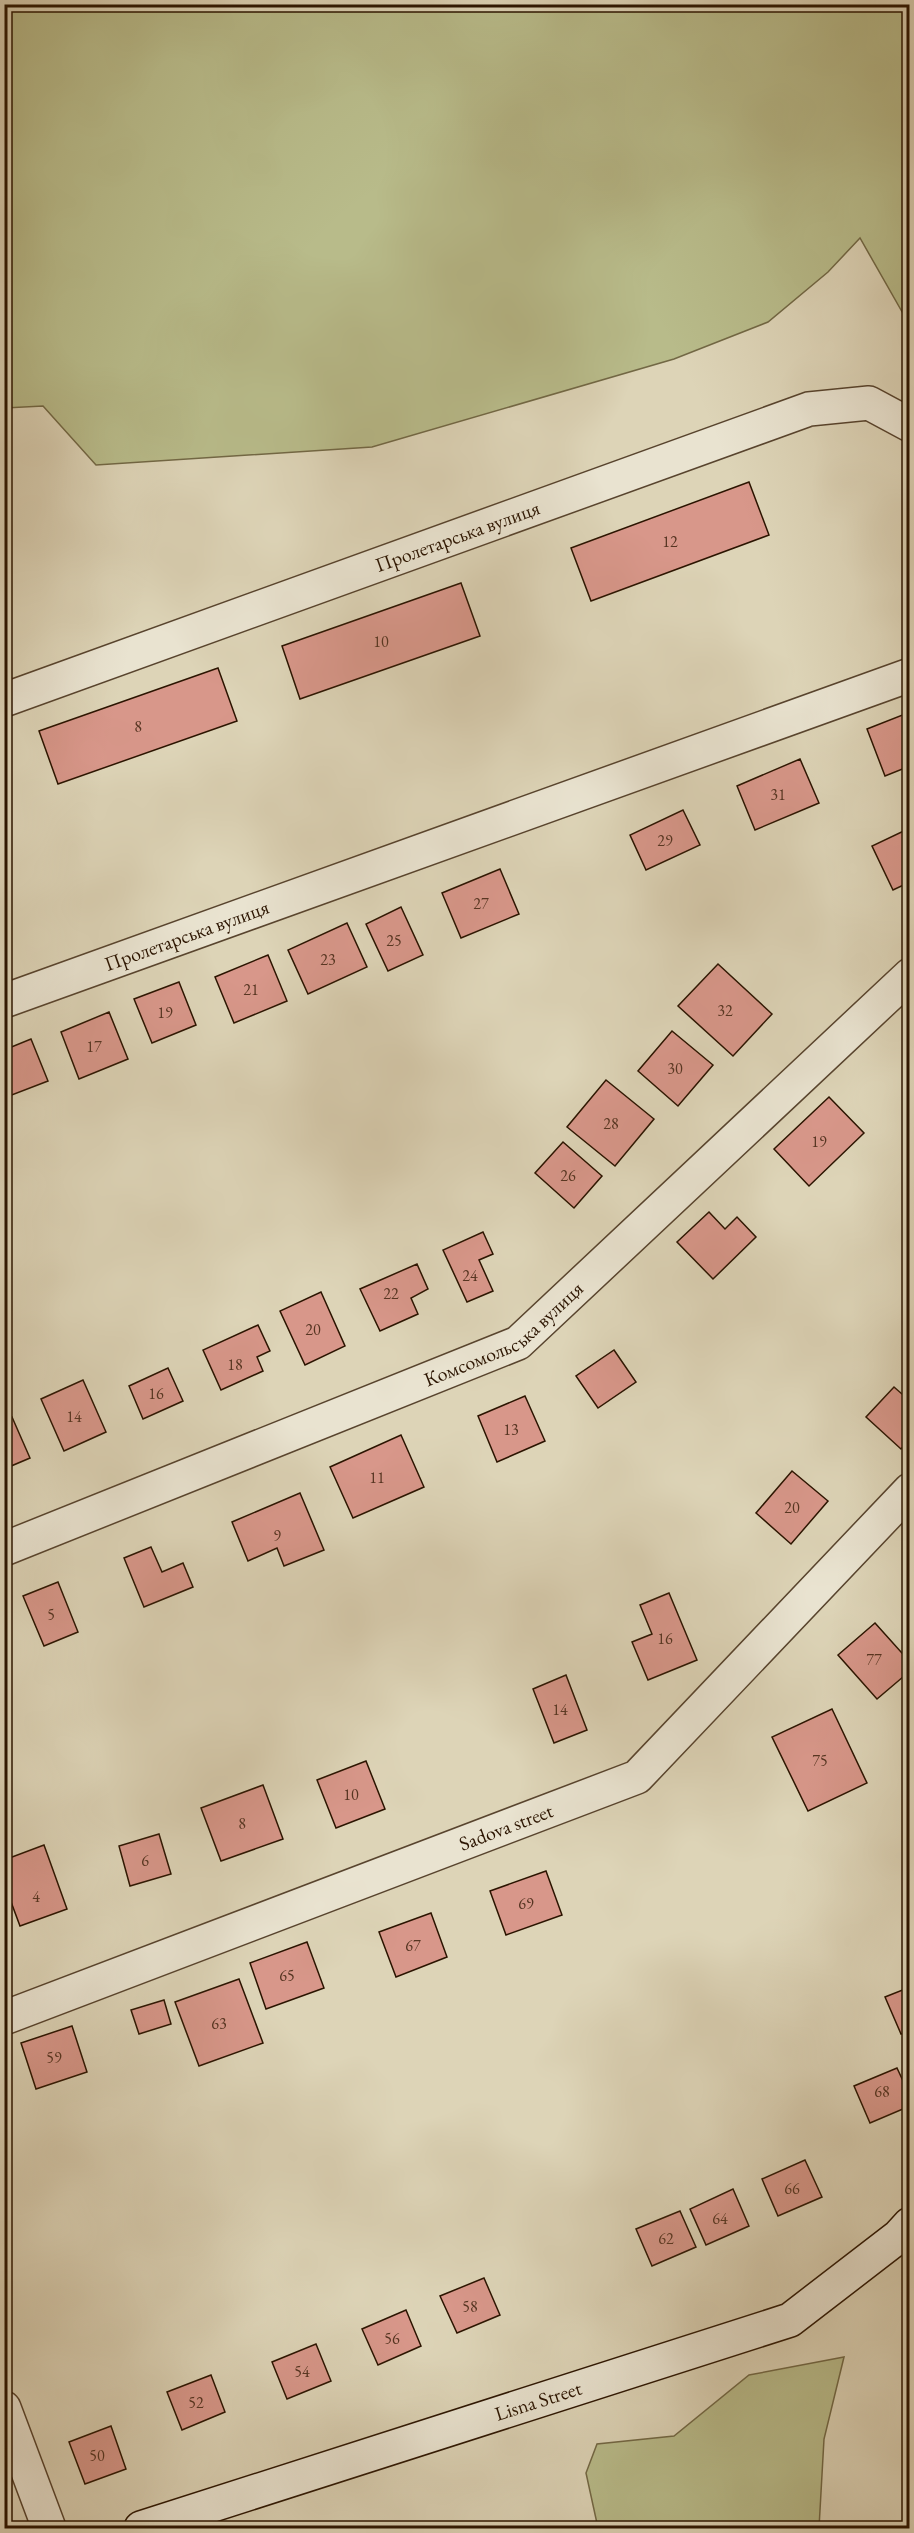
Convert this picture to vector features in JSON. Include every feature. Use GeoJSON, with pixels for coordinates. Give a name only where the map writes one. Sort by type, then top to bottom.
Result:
{"type":"FeatureCollection","features":[{"type":"Feature","properties":{"kind":"street","name":"Пролетарська вулиця"},"geometry":{"type":"LineString","coordinates":[[4,700],[809,408],[869,403],[909,425]]}},
{"type":"Feature","properties":{"kind":"street","name":"Пролетарська вулиця"},"geometry":{"type":"LineString","coordinates":[[4,1001],[909,675]]}},
{"type":"Feature","properties":{"kind":"street","name":"Комсомольська вулиця"},"geometry":{"type":"LineString","coordinates":[[4,1549],[518,1343],[909,975]]}},
{"type":"Feature","properties":{"kind":"street","name":"Sadova street"},"geometry":{"type":"LineString","coordinates":[[4,2018],[638,1777],[909,1490]]}},
{"type":"Feature","properties":{"kind":"street","name":"Lisna Street"},"geometry":{"type":"LineString","coordinates":[[141,2529],[790,2320],[898,2236],[909,2224]]}},
{"type":"Feature","properties":{"kind":"street"},"geometry":{"type":"LineString","coordinates":[[4,2408],[48,2529]]}},
{"type":"Feature","properties":{"kind":"green space"},"geometry":{"type":"Polygon","coordinates":[[[4,5],[909,5],[909,324],[860,238],[828,272],[768,322],[674,359],[372,447],[96,465],[43,406],[5,408],[4,5]]]}},
{"type":"Feature","properties":{"kind":"green space"},"geometry":{"type":"Polygon","coordinates":[[[844,2357],[824,2439],[819,2528],[598,2528],[586,2473],[597,2444],[674,2436],[749,2375],[844,2357]]]}},
{"type":"Feature","properties":{"kind":"building"},"geometry":{"type":"Polygon","coordinates":[[[749,482],[769,535],[591,601],[571,548],[749,482]]]}},
{"type":"Feature","properties":{"kind":"building"},"geometry":{"type":"Polygon","coordinates":[[[461,583],[480,636],[300,699],[282,646],[461,583]]]}},
{"type":"Feature","properties":{"kind":"building"},"geometry":{"type":"Polygon","coordinates":[[[218,668],[237,721],[58,784],[39,731],[218,668]]]}},
{"type":"Feature","properties":{"kind":"building"},"geometry":{"type":"Polygon","coordinates":[[[910,712],[910,766],[885,776],[867,729],[910,712]]]}},
{"type":"Feature","properties":{"kind":"building"},"geometry":{"type":"Polygon","coordinates":[[[800,759],[819,803],[755,830],[737,786],[800,759]]]}},
{"type":"Feature","properties":{"kind":"building"},"geometry":{"type":"Polygon","coordinates":[[[683,810],[700,845],[646,870],[630,835],[683,810]]]}},
{"type":"Feature","properties":{"kind":"building"},"geometry":{"type":"Polygon","coordinates":[[[910,828],[910,882],[893,890],[872,846],[910,828]]]}},
{"type":"Feature","properties":{"kind":"building"},"geometry":{"type":"Polygon","coordinates":[[[500,869],[519,914],[461,938],[442,893],[500,869]]]}},
{"type":"Feature","properties":{"kind":"building"},"geometry":{"type":"Polygon","coordinates":[[[401,907],[423,955],[388,971],[366,924],[401,907]]]}},
{"type":"Feature","properties":{"kind":"building"},"geometry":{"type":"Polygon","coordinates":[[[347,923],[367,967],[308,994],[288,950],[347,923]]]}},
{"type":"Feature","properties":{"kind":"building"},"geometry":{"type":"Polygon","coordinates":[[[268,955],[287,1001],[234,1023],[215,977],[268,955]]]}},
{"type":"Feature","properties":{"kind":"building"},"geometry":{"type":"Polygon","coordinates":[[[718,964],[772,1014],[733,1056],[678,1006],[718,964]]]}},
{"type":"Feature","properties":{"kind":"building"},"geometry":{"type":"Polygon","coordinates":[[[179,982],[196,1025],[152,1043],[134,999],[179,982]]]}},
{"type":"Feature","properties":{"kind":"building"},"geometry":{"type":"Polygon","coordinates":[[[109,1012],[128,1059],[79,1079],[61,1032],[109,1012]]]}},
{"type":"Feature","properties":{"kind":"building"},"geometry":{"type":"Polygon","coordinates":[[[672,1031],[713,1065],[678,1106],[638,1071],[672,1031]]]}},
{"type":"Feature","properties":{"kind":"building"},"geometry":{"type":"Polygon","coordinates":[[[31,1039],[48,1081],[4,1098],[4,1050],[31,1039]]]}},
{"type":"Feature","properties":{"kind":"building"},"geometry":{"type":"Polygon","coordinates":[[[606,1080],[654,1119],[615,1166],[567,1127],[606,1080]]]}},
{"type":"Feature","properties":{"kind":"building"},"geometry":{"type":"Polygon","coordinates":[[[829,1097],[864,1133],[809,1186],[774,1149],[829,1097]]]}},
{"type":"Feature","properties":{"kind":"building"},"geometry":{"type":"Polygon","coordinates":[[[563,1142],[602,1176],[574,1208],[535,1173],[563,1142]]]}},
{"type":"Feature","properties":{"kind":"building"},"geometry":{"type":"Polygon","coordinates":[[[709,1212],[725,1229],[737,1217],[756,1237],[713,1279],[677,1242],[709,1212]]]}},
{"type":"Feature","properties":{"kind":"building"},"geometry":{"type":"Polygon","coordinates":[[[483,1232],[493,1254],[479,1260],[493,1291],[467,1302],[443,1250],[483,1232]]]}},
{"type":"Feature","properties":{"kind":"building"},"geometry":{"type":"Polygon","coordinates":[[[417,1264],[428,1289],[411,1298],[418,1314],[380,1331],[360,1289],[417,1264]]]}},
{"type":"Feature","properties":{"kind":"building"},"geometry":{"type":"Polygon","coordinates":[[[321,1292],[345,1346],[305,1365],[280,1311],[321,1292]]]}},
{"type":"Feature","properties":{"kind":"building"},"geometry":{"type":"Polygon","coordinates":[[[258,1325],[270,1351],[257,1357],[263,1371],[221,1390],[203,1350],[258,1325]]]}},
{"type":"Feature","properties":{"kind":"building"},"geometry":{"type":"Polygon","coordinates":[[[614,1350],[636,1382],[598,1408],[576,1376],[614,1350]]]}},
{"type":"Feature","properties":{"kind":"building"},"geometry":{"type":"Polygon","coordinates":[[[168,1368],[183,1401],[143,1419],[129,1386],[168,1368]]]}},
{"type":"Feature","properties":{"kind":"building"},"geometry":{"type":"Polygon","coordinates":[[[83,1380],[106,1432],[64,1451],[41,1399],[83,1380]]]}},
{"type":"Feature","properties":{"kind":"building"},"geometry":{"type":"Polygon","coordinates":[[[894,1387],[910,1401],[910,1439],[901,1449],[866,1417],[894,1387]]]}},
{"type":"Feature","properties":{"kind":"building"},"geometry":{"type":"Polygon","coordinates":[[[525,1396],[545,1441],[497,1462],[478,1416],[525,1396]]]}},
{"type":"Feature","properties":{"kind":"building"},"geometry":{"type":"Polygon","coordinates":[[[12,1417],[30,1458],[4,1469],[4,1420],[12,1417]]]}},
{"type":"Feature","properties":{"kind":"building"},"geometry":{"type":"Polygon","coordinates":[[[401,1435],[424,1487],[353,1518],[330,1467],[401,1435]]]}},
{"type":"Feature","properties":{"kind":"building"},"geometry":{"type":"Polygon","coordinates":[[[792,1471],[828,1501],[791,1544],[756,1513],[792,1471]]]}},
{"type":"Feature","properties":{"kind":"building"},"geometry":{"type":"Polygon","coordinates":[[[300,1493],[324,1550],[284,1566],[277,1548],[248,1561],[232,1522],[300,1493]]]}},
{"type":"Feature","properties":{"kind":"building"},"geometry":{"type":"Polygon","coordinates":[[[151,1547],[162,1572],[183,1563],[193,1587],[144,1607],[124,1558],[151,1547]]]}},
{"type":"Feature","properties":{"kind":"building"},"geometry":{"type":"Polygon","coordinates":[[[58,1582],[78,1632],[44,1646],[23,1596],[58,1582]]]}},
{"type":"Feature","properties":{"kind":"building"},"geometry":{"type":"Polygon","coordinates":[[[669,1593],[697,1660],[648,1680],[632,1642],[652,1634],[640,1605],[669,1593]]]}},
{"type":"Feature","properties":{"kind":"building"},"geometry":{"type":"Polygon","coordinates":[[[875,1623],[910,1662],[910,1671],[877,1699],[838,1655],[875,1623]]]}},
{"type":"Feature","properties":{"kind":"building"},"geometry":{"type":"Polygon","coordinates":[[[566,1675],[587,1730],[554,1743],[533,1689],[566,1675]]]}},
{"type":"Feature","properties":{"kind":"building"},"geometry":{"type":"Polygon","coordinates":[[[832,1709],[867,1783],[808,1811],[772,1737],[832,1709]]]}},
{"type":"Feature","properties":{"kind":"building"},"geometry":{"type":"Polygon","coordinates":[[[366,1761],[385,1809],[336,1828],[317,1780],[366,1761]]]}},
{"type":"Feature","properties":{"kind":"building"},"geometry":{"type":"Polygon","coordinates":[[[263,1785],[283,1839],[221,1861],[201,1808],[263,1785]]]}},
{"type":"Feature","properties":{"kind":"building"},"geometry":{"type":"Polygon","coordinates":[[[159,1834],[171,1874],[130,1886],[119,1846],[159,1834]]]}},
{"type":"Feature","properties":{"kind":"building"},"geometry":{"type":"Polygon","coordinates":[[[44,1845],[67,1909],[20,1926],[4,1883],[4,1860],[44,1845]]]}},
{"type":"Feature","properties":{"kind":"building"},"geometry":{"type":"Polygon","coordinates":[[[546,1871],[562,1915],[506,1935],[490,1891],[546,1871]]]}},
{"type":"Feature","properties":{"kind":"building"},"geometry":{"type":"Polygon","coordinates":[[[431,1913],[447,1957],[396,1977],[379,1932],[431,1913]]]}},
{"type":"Feature","properties":{"kind":"building"},"geometry":{"type":"Polygon","coordinates":[[[307,1942],[324,1988],[266,2009],[250,1963],[307,1942]]]}},
{"type":"Feature","properties":{"kind":"building"},"geometry":{"type":"Polygon","coordinates":[[[239,1979],[263,2043],[199,2066],[175,2002],[239,1979]]]}},
{"type":"Feature","properties":{"kind":"building"},"geometry":{"type":"Polygon","coordinates":[[[910,1987],[910,2031],[901,2034],[885,1997],[910,1987]]]}},
{"type":"Feature","properties":{"kind":"building"},"geometry":{"type":"Polygon","coordinates":[[[164,2000],[171,2024],[139,2034],[131,2010],[164,2000]]]}},
{"type":"Feature","properties":{"kind":"building"},"geometry":{"type":"Polygon","coordinates":[[[72,2026],[87,2072],[36,2089],[21,2043],[72,2026]]]}},
{"type":"Feature","properties":{"kind":"building"},"geometry":{"type":"Polygon","coordinates":[[[897,2068],[910,2096],[910,2106],[870,2123],[854,2086],[897,2068]]]}},
{"type":"Feature","properties":{"kind":"building"},"geometry":{"type":"Polygon","coordinates":[[[805,2160],[822,2197],[778,2216],[762,2179],[805,2160]]]}},
{"type":"Feature","properties":{"kind":"building"},"geometry":{"type":"Polygon","coordinates":[[[733,2189],[749,2226],[706,2245],[690,2209],[733,2189]]]}},
{"type":"Feature","properties":{"kind":"building"},"geometry":{"type":"Polygon","coordinates":[[[680,2211],[696,2247],[652,2266],[636,2229],[680,2211]]]}},
{"type":"Feature","properties":{"kind":"building"},"geometry":{"type":"Polygon","coordinates":[[[484,2278],[500,2315],[457,2333],[440,2296],[484,2278]]]}},
{"type":"Feature","properties":{"kind":"building"},"geometry":{"type":"Polygon","coordinates":[[[406,2310],[421,2346],[378,2365],[362,2329],[406,2310]]]}},
{"type":"Feature","properties":{"kind":"building"},"geometry":{"type":"Polygon","coordinates":[[[316,2344],[331,2381],[287,2399],[272,2362],[316,2344]]]}},
{"type":"Feature","properties":{"kind":"building"},"geometry":{"type":"Polygon","coordinates":[[[211,2375],[225,2412],[182,2430],[167,2392],[211,2375]]]}},
{"type":"Feature","properties":{"kind":"building"},"geometry":{"type":"Polygon","coordinates":[[[111,2426],[126,2469],[85,2484],[69,2442],[111,2426]]]}}]}
